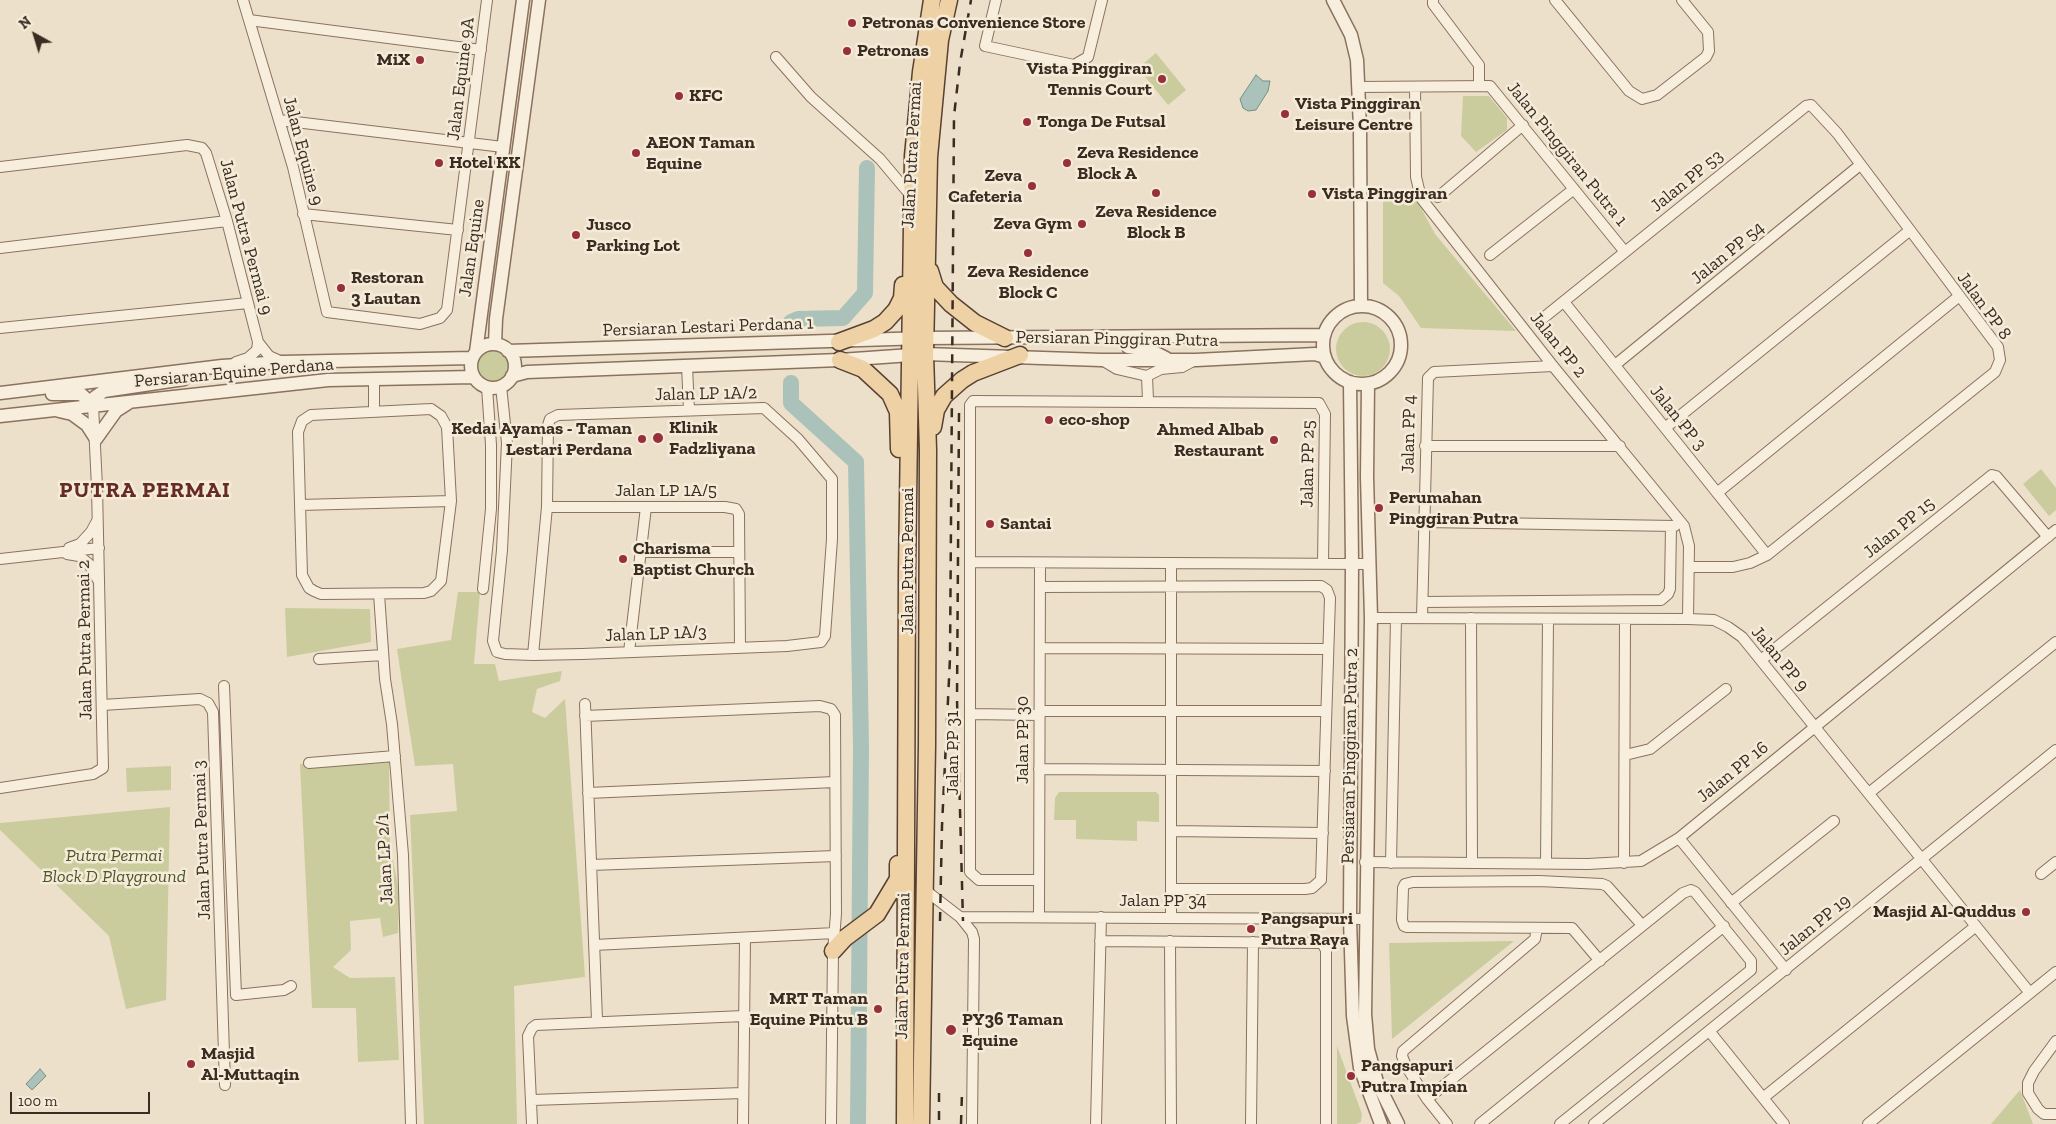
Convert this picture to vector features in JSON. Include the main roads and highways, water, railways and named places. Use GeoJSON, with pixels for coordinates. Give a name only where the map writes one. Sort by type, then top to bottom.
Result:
{"type":"FeatureCollection","features":[{"type":"Feature","properties":{"kind":"main road","name":"Jalan Putra Permai"},"geometry":{"type":"LineString","coordinates":[[921,1124],[925,890],[928,450],[917,346],[912,198],[917,107],[932,0]]}},
{"type":"Feature","properties":{"kind":"main road","name":"Jalan Putra Permai"},"geometry":{"type":"LineString","coordinates":[[905,1124],[910,404],[928,264],[929,157],[940,40],[949,0]]}},
{"type":"Feature","properties":{"kind":"main road"},"geometry":{"type":"LineString","coordinates":[[839,342],[874,329],[896,310],[902,298],[906,241],[912,226]]}},
{"type":"Feature","properties":{"kind":"main road"},"geometry":{"type":"LineString","coordinates":[[928,264],[935,287],[952,304],[974,323],[1005,338]]}},
{"type":"Feature","properties":{"kind":"main road"},"geometry":{"type":"LineString","coordinates":[[928,450],[936,410],[944,396],[973,373],[1020,355]]}},
{"type":"Feature","properties":{"kind":"main road"},"geometry":{"type":"LineString","coordinates":[[840,360],[863,369],[876,378],[890,394],[898,412],[900,476],[908,528]]}},
{"type":"Feature","properties":{"kind":"main road"},"geometry":{"type":"LineString","coordinates":[[834,951],[840,936],[877,914],[898,879],[900,782],[907,734]]}},
{"type":"Feature","properties":{"kind":"waterway"},"geometry":{"type":"LineString","coordinates":[[791,322],[798,319],[843,318],[865,293],[867,168]]}},
{"type":"Feature","properties":{"kind":"waterway"},"geometry":{"type":"LineString","coordinates":[[791,383],[791,403],[856,462],[861,747],[858,1124]]}},
{"type":"Feature","properties":{"kind":"railway"},"geometry":{"type":"LineString","coordinates":[[940,921],[942,826],[950,658],[954,116],[960,63],[971,0]]}},
{"type":"Feature","properties":{"kind":"railway"},"geometry":{"type":"LineString","coordinates":[[959,413],[957,699],[963,921]]}},
{"type":"Feature","properties":{"kind":"railway"},"geometry":{"type":"LineString","coordinates":[[961,1124],[962,1092]]}},
{"type":"Feature","properties":{"kind":"railway"},"geometry":{"type":"LineString","coordinates":[[939,1093],[939,1124]]}},
{"type":"Feature","properties":{"kind":"place","name":"Petronas Convenience Store"},"geometry":{"type":"Point","coordinates":[852,23]}},
{"type":"Feature","properties":{"kind":"place","name":"Petronas"},"geometry":{"type":"Point","coordinates":[847,51]}},
{"type":"Feature","properties":{"kind":"place","name":"MiX"},"geometry":{"type":"Point","coordinates":[420,60]}},
{"type":"Feature","properties":{"kind":"place","name":"Vista Pinggiran Tennis Court"},"geometry":{"type":"Point","coordinates":[1162,79]}},
{"type":"Feature","properties":{"kind":"place","name":"KFC"},"geometry":{"type":"Point","coordinates":[679,96]}},
{"type":"Feature","properties":{"kind":"place","name":"Vista Pinggiran Leisure Centre"},"geometry":{"type":"Point","coordinates":[1285,114]}},
{"type":"Feature","properties":{"kind":"place","name":"Tonga De Futsal"},"geometry":{"type":"Point","coordinates":[1027,122]}},
{"type":"Feature","properties":{"kind":"place","name":"AEON Taman Equine"},"geometry":{"type":"Point","coordinates":[636,153]}},
{"type":"Feature","properties":{"kind":"place","name":"Hotel KK"},"geometry":{"type":"Point","coordinates":[439,163]}},
{"type":"Feature","properties":{"kind":"place","name":"Zeva Residence Block A"},"geometry":{"type":"Point","coordinates":[1067,163]}},
{"type":"Feature","properties":{"kind":"place","name":"Zeva Cafeteria"},"geometry":{"type":"Point","coordinates":[1032,186]}},
{"type":"Feature","properties":{"kind":"place","name":"Zeva Residence Block B"},"geometry":{"type":"Point","coordinates":[1156,193]}},
{"type":"Feature","properties":{"kind":"place","name":"Vista Pinggiran"},"geometry":{"type":"Point","coordinates":[1312,194]}},
{"type":"Feature","properties":{"kind":"place","name":"Zeva Gym"},"geometry":{"type":"Point","coordinates":[1082,224]}},
{"type":"Feature","properties":{"kind":"place","name":"Jusco Parking Lot"},"geometry":{"type":"Point","coordinates":[576,235]}},
{"type":"Feature","properties":{"kind":"place","name":"Zeva Residence Block C"},"geometry":{"type":"Point","coordinates":[1028,253]}},
{"type":"Feature","properties":{"kind":"place","name":"Restoran 3 Lautan"},"geometry":{"type":"Point","coordinates":[341,288]}},
{"type":"Feature","properties":{"kind":"place","name":"eco-shop"},"geometry":{"type":"Point","coordinates":[1049,420]}},
{"type":"Feature","properties":{"kind":"place","name":"Klinik Fadzliyana"},"geometry":{"type":"Point","coordinates":[658,438]}},
{"type":"Feature","properties":{"kind":"place","name":"Kedai Ayamas - Taman Lestari Perdana"},"geometry":{"type":"Point","coordinates":[642,439]}},
{"type":"Feature","properties":{"kind":"place","name":"Ahmed Albab Restaurant"},"geometry":{"type":"Point","coordinates":[1274,440]}},
{"type":"Feature","properties":{"kind":"place","name":"Perumahan Pinggiran Putra"},"geometry":{"type":"Point","coordinates":[1379,508]}},
{"type":"Feature","properties":{"kind":"place","name":"Santai"},"geometry":{"type":"Point","coordinates":[990,524]}},
{"type":"Feature","properties":{"kind":"place","name":"Charisma Baptist Church"},"geometry":{"type":"Point","coordinates":[623,559]}},
{"type":"Feature","properties":{"kind":"place","name":"Masjid Al-Quddus"},"geometry":{"type":"Point","coordinates":[2026,912]}},
{"type":"Feature","properties":{"kind":"place","name":"Pangsapuri Putra Raya"},"geometry":{"type":"Point","coordinates":[1251,929]}},
{"type":"Feature","properties":{"kind":"place","name":"MRT Taman Equine Pintu B"},"geometry":{"type":"Point","coordinates":[878,1009]}},
{"type":"Feature","properties":{"kind":"place","name":"PY36 Taman Equine"},"geometry":{"type":"Point","coordinates":[951,1030]}},
{"type":"Feature","properties":{"kind":"place","name":"Masjid Al-Muttaqin"},"geometry":{"type":"Point","coordinates":[191,1064]}},
{"type":"Feature","properties":{"kind":"place","name":"Pangsapuri Putra Impian"},"geometry":{"type":"Point","coordinates":[1351,1076]}},
{"type":"Feature","properties":{"kind":"district","name":"PUTRA PERMAI"},"geometry":{"type":"Point","coordinates":[145,491]}},
{"type":"Feature","properties":{"kind":"park label","name":"Putra Permai Block D Playground"},"geometry":{"type":"Point","coordinates":[114,866]}}]}
